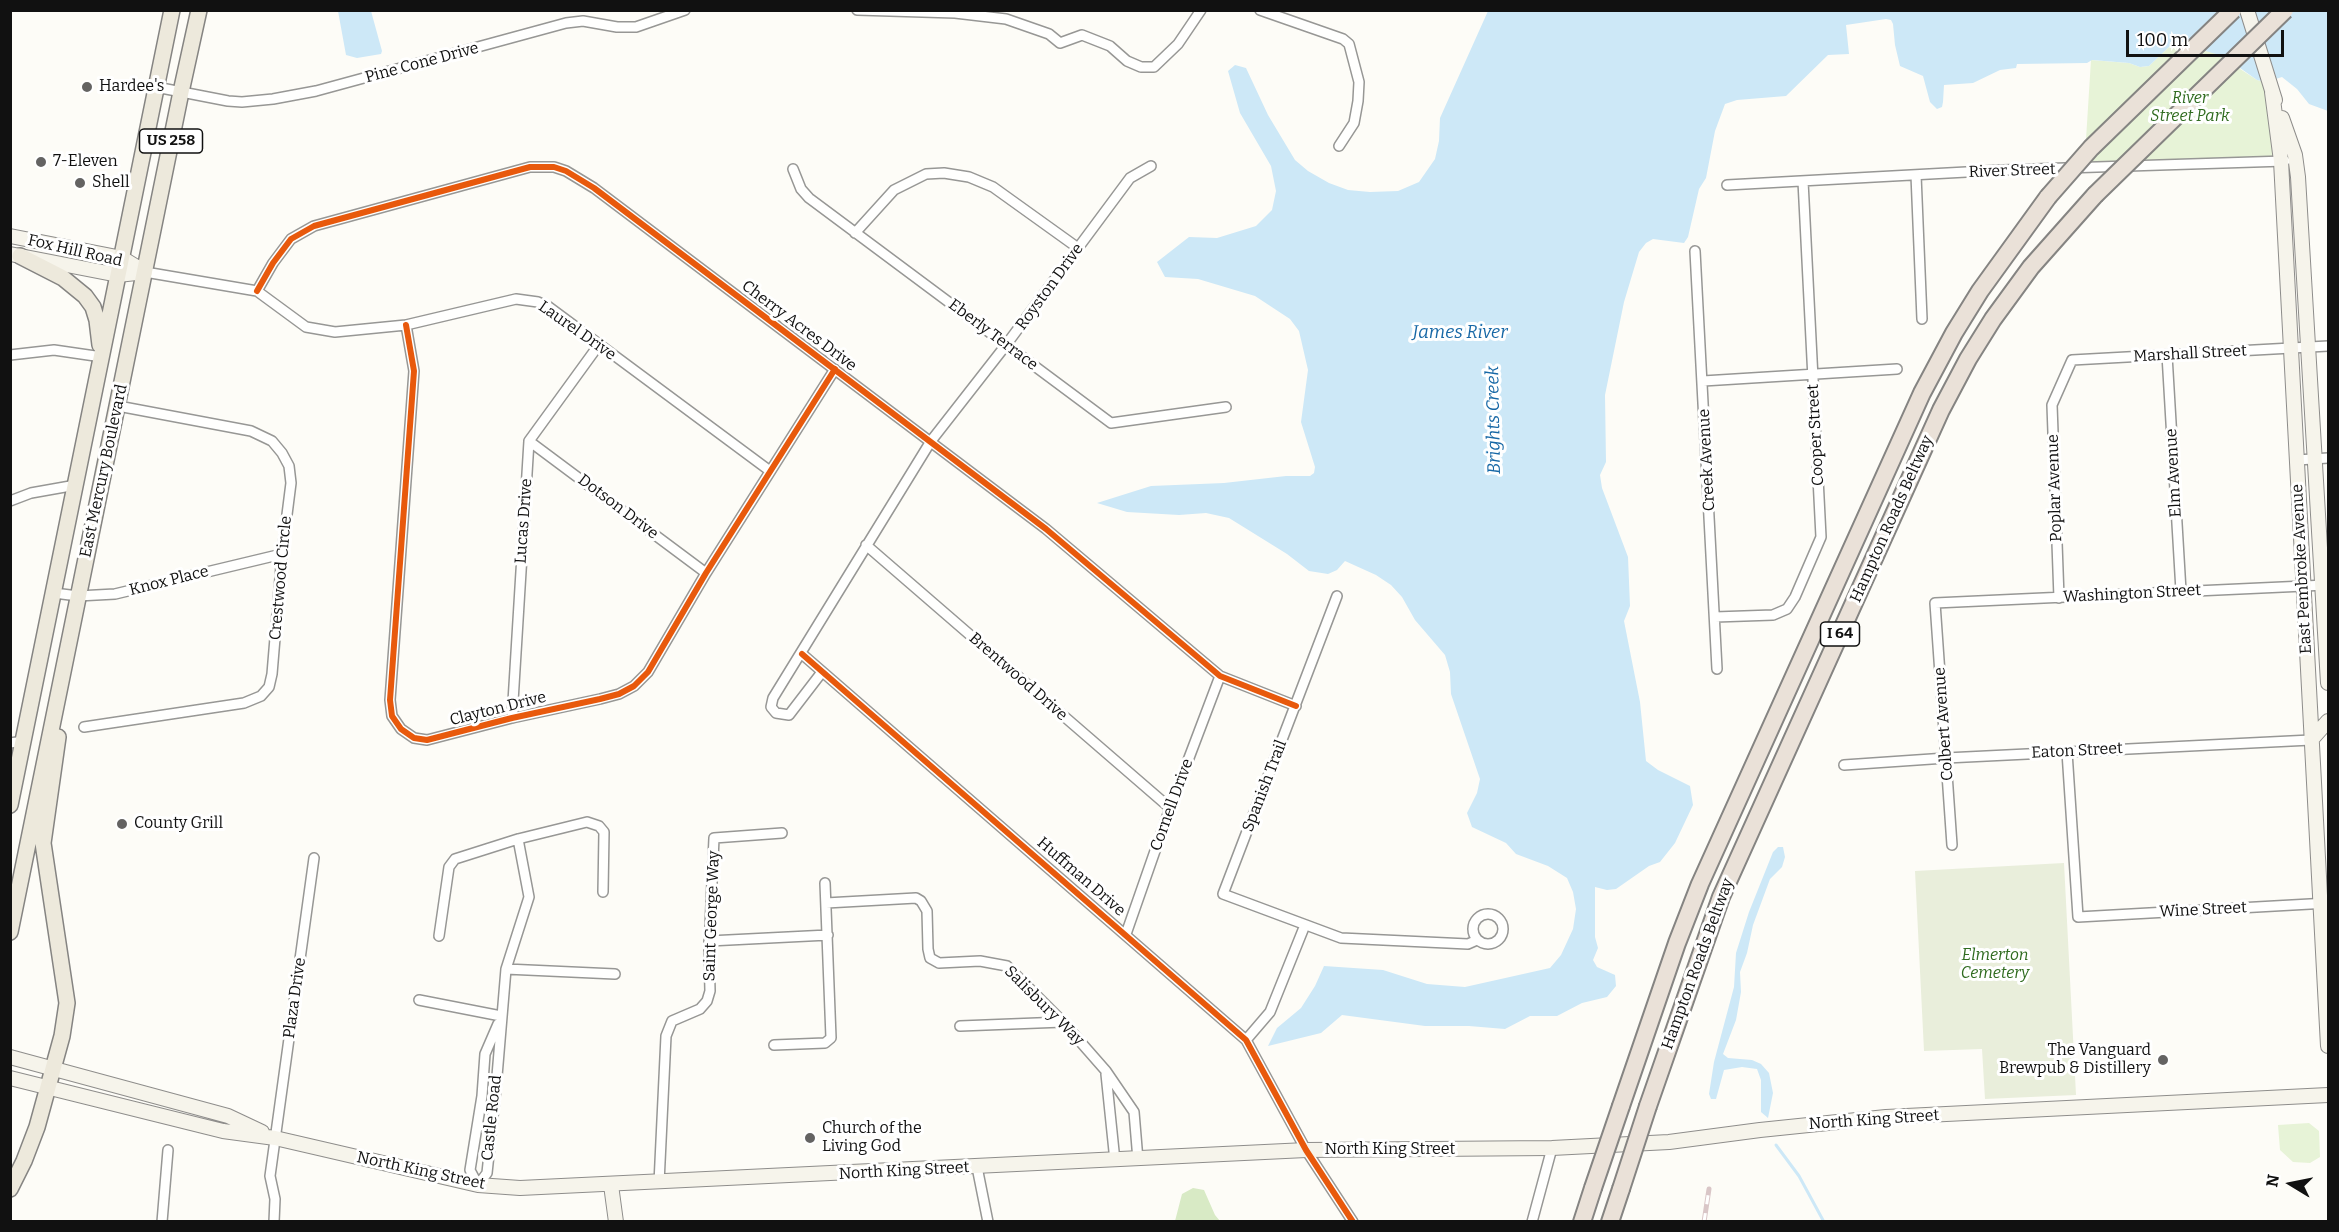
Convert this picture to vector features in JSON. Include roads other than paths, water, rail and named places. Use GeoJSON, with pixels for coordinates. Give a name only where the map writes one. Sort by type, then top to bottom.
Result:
{"type":"FeatureCollection","features":[{"type":"Feature","properties":{"kind":"highway","name":"Hampton Roads Beltway"},"geometry":{"type":"LineString","coordinates":[[1582,1221],[1677,943],[1700,884],[1922,393],[1954,333],[1980,291],[2048,197],[2091,148],[2233,10]]}},
{"type":"Feature","properties":{"kind":"highway","name":"Hampton Roads Beltway"},"geometry":{"type":"LineString","coordinates":[[1610,1221],[1721,897],[1941,410],[1968,359],[2031,267],[2095,195],[2285,10]]}},
{"type":"Feature","properties":{"kind":"main road","name":"East Mercury Boulevard"},"geometry":{"type":"LineString","coordinates":[[10,805],[17,742],[54,593],[172,10]]}},
{"type":"Feature","properties":{"kind":"main road","name":"East Mercury Boulevard"},"geometry":{"type":"LineString","coordinates":[[10,932],[181,92],[200,10]]}},
{"type":"Feature","properties":{"kind":"main road","name":"East Pembroke Avenue"},"geometry":{"type":"LineString","coordinates":[[2247,10],[2296,160],[2308,347],[2322,458],[2328,683]]}},
{"type":"Feature","properties":{"kind":"main road","name":"East Pembroke Avenue"},"geometry":{"type":"LineString","coordinates":[[2272,92],[2281,161],[2292,348],[2311,740],[2324,903],[2328,1047]]}},
{"type":"Feature","properties":{"kind":"main road","name":"Fox Hill Road"},"geometry":{"type":"LineString","coordinates":[[10,236],[122,258],[145,272]]}},
{"type":"Feature","properties":{"kind":"main road","name":"Fox Hill Road"},"geometry":{"type":"LineString","coordinates":[[15,255],[118,275],[145,272]]}},
{"type":"Feature","properties":{"kind":"main road"},"geometry":{"type":"LineString","coordinates":[[15,255],[63,278],[85,296],[93,307],[97,320],[102,357]]}},
{"type":"Feature","properties":{"kind":"main road"},"geometry":{"type":"LineString","coordinates":[[10,1190],[24,1161],[48,1088],[65,1018],[67,991],[44,857],[43,831],[56,763],[64,668]]}},
{"type":"Feature","properties":{"kind":"main road"},"geometry":{"type":"LineString","coordinates":[[2311,740],[2328,721]]}},
{"type":"Feature","properties":{"kind":"main road","name":"Eaton Street"},"geometry":{"type":"LineString","coordinates":[[2311,740],[2328,735]]}},
{"type":"Feature","properties":{"kind":"main road"},"geometry":{"type":"LineString","coordinates":[[10,778],[17,742]]}},
{"type":"Feature","properties":{"kind":"main road","name":"North King Street"},"geometry":{"type":"LineString","coordinates":[[10,1057],[228,1116],[275,1138]]}},
{"type":"Feature","properties":{"kind":"main road","name":"North King Street"},"geometry":{"type":"LineString","coordinates":[[10,1078],[223,1131],[275,1138],[478,1185],[520,1188],[1138,1160],[1306,1150],[1552,1148],[1669,1142],[1886,1117],[2328,1095]]}},
{"type":"Feature","properties":{"kind":"main road"},"geometry":{"type":"LineString","coordinates":[[611,1185],[616,1221]]}},
{"type":"Feature","properties":{"kind":"street","name":"Pine Cone Drive"},"geometry":{"type":"LineString","coordinates":[[156,87],[242,102],[273,99],[316,92],[566,23],[583,21],[617,27],[636,27],[685,10]]}},
{"type":"Feature","properties":{"kind":"street"},"geometry":{"type":"LineString","coordinates":[[857,10],[955,14],[1006,19],[1049,34],[1060,43],[1082,34],[1110,46],[1127,61],[1142,67],[1154,67],[1178,44],[1201,10]]}},
{"type":"Feature","properties":{"kind":"street"},"geometry":{"type":"LineString","coordinates":[[1260,10],[1343,39],[1349,44],[1359,82],[1358,101],[1354,123],[1339,146]]}},
{"type":"Feature","properties":{"kind":"street","name":"River Street"},"geometry":{"type":"LineString","coordinates":[[1727,185],[2296,160]]}},
{"type":"Feature","properties":{"kind":"street","name":"Royston Drive"},"geometry":{"type":"LineString","coordinates":[[930,441],[1006,345],[1130,178],[1151,166]]}},
{"type":"Feature","properties":{"kind":"street","name":"Cherry Acres Drive"},"geometry":{"type":"LineString","coordinates":[[257,291],[280,251],[291,239],[315,226],[530,167],[554,167],[566,171],[594,188],[1046,529],[1220,676],[1296,706]]}},
{"type":"Feature","properties":{"kind":"street","name":"Eberly Terrace"},"geometry":{"type":"LineString","coordinates":[[793,169],[801,189],[809,198],[1111,423],[1226,407]]}},
{"type":"Feature","properties":{"kind":"street"},"geometry":{"type":"LineString","coordinates":[[855,233],[894,190],[926,174],[944,173],[969,177],[993,187],[1078,248]]}},
{"type":"Feature","properties":{"kind":"street"},"geometry":{"type":"LineString","coordinates":[[1916,175],[1922,319]]}},
{"type":"Feature","properties":{"kind":"street","name":"Cooper Street"},"geometry":{"type":"LineString","coordinates":[[1715,617],[1773,615],[1787,609],[1795,597],[1821,537],[1803,181]]}},
{"type":"Feature","properties":{"kind":"street","name":"Creek Avenue"},"geometry":{"type":"LineString","coordinates":[[1695,251],[1718,669]]}},
{"type":"Feature","properties":{"kind":"street"},"geometry":{"type":"LineString","coordinates":[[145,272],[257,291]]}},
{"type":"Feature","properties":{"kind":"street","name":"Laurel Drive"},"geometry":{"type":"LineString","coordinates":[[257,291],[306,327],[335,332],[406,325],[505,301],[538,302],[549,307],[598,346],[770,471]]}},
{"type":"Feature","properties":{"kind":"street","name":"Clayton Drive"},"geometry":{"type":"LineString","coordinates":[[406,325],[414,371],[390,700],[392,716],[401,729],[414,738],[427,740],[512,718],[600,699],[619,694],[634,686],[648,672],[706,573],[835,369]]}},
{"type":"Feature","properties":{"kind":"street"},"geometry":{"type":"LineString","coordinates":[[529,441],[598,346]]}},
{"type":"Feature","properties":{"kind":"street","name":"Marshall Street"},"geometry":{"type":"LineString","coordinates":[[2063,380],[2072,360],[2328,346]]}},
{"type":"Feature","properties":{"kind":"street"},"geometry":{"type":"LineString","coordinates":[[10,355],[54,350],[102,357]]}},
{"type":"Feature","properties":{"kind":"street","name":"Elm Avenue"},"geometry":{"type":"LineString","coordinates":[[2167,356],[2181,591]]}},
{"type":"Feature","properties":{"kind":"street"},"geometry":{"type":"LineString","coordinates":[[1703,381],[1897,369]]}},
{"type":"Feature","properties":{"kind":"street","name":"Poplar Avenue"},"geometry":{"type":"LineString","coordinates":[[2059,598],[2052,405],[2063,380]]}},
{"type":"Feature","properties":{"kind":"street","name":"Crestwood Circle"},"geometry":{"type":"LineString","coordinates":[[84,727],[244,703],[261,696],[269,687],[272,674],[282,554],[291,483],[288,466],[282,453],[272,441],[251,431],[118,406]]}},
{"type":"Feature","properties":{"kind":"street","name":"Lucas Drive"},"geometry":{"type":"LineString","coordinates":[[512,718],[529,441]]}},
{"type":"Feature","properties":{"kind":"street","name":"Dotson Drive"},"geometry":{"type":"LineString","coordinates":[[529,441],[706,573]]}},
{"type":"Feature","properties":{"kind":"street"},"geometry":{"type":"LineString","coordinates":[[822,672],[789,715],[776,713],[771,707],[773,698],[930,441]]}},
{"type":"Feature","properties":{"kind":"street"},"geometry":{"type":"LineString","coordinates":[[2297,460],[2322,458]]}},
{"type":"Feature","properties":{"kind":"street"},"geometry":{"type":"LineString","coordinates":[[10,501],[31,493],[76,486]]}},
{"type":"Feature","properties":{"kind":"street","name":"Brentwood Drive"},"geometry":{"type":"LineString","coordinates":[[866,545],[1170,808]]}},
{"type":"Feature","properties":{"kind":"street","name":"Knox Place"},"geometry":{"type":"LineString","coordinates":[[54,593],[78,596],[115,594],[282,554]]}},
{"type":"Feature","properties":{"kind":"street","name":"Washington Street"},"geometry":{"type":"LineString","coordinates":[[1935,603],[2326,585]]}},
{"type":"Feature","properties":{"kind":"street","name":"Spanish Trail"},"geometry":{"type":"LineString","coordinates":[[1337,596],[1223,894],[1341,938],[1468,944],[1477,940]]}},
{"type":"Feature","properties":{"kind":"street","name":"Colbert Avenue"},"geometry":{"type":"LineString","coordinates":[[1935,603],[1952,845]]}},
{"type":"Feature","properties":{"kind":"street","name":"Huffman Drive"},"geometry":{"type":"LineString","coordinates":[[801,654],[1246,1040],[1306,1150],[1353,1221]]}},
{"type":"Feature","properties":{"kind":"street","name":"Cornell Drive"},"geometry":{"type":"LineString","coordinates":[[1126,934],[1220,676]]}},
{"type":"Feature","properties":{"kind":"street","name":"Eaton Street"},"geometry":{"type":"LineString","coordinates":[[1844,765],[2311,740]]}},
{"type":"Feature","properties":{"kind":"street","name":"Wine Street"},"geometry":{"type":"LineString","coordinates":[[2067,752],[2078,917],[2324,903]]}},
{"type":"Feature","properties":{"kind":"street"},"geometry":{"type":"LineString","coordinates":[[440,936],[449,867],[455,859],[518,839],[587,822],[599,826],[604,832],[603,892]]}},
{"type":"Feature","properties":{"kind":"street","name":"Saint George Way"},"geometry":{"type":"LineString","coordinates":[[659,1183],[666,1036],[672,1021],[700,1008],[707,1001],[710,992],[709,941],[714,838],[782,833]]}},
{"type":"Feature","properties":{"kind":"street","name":"Castle Road"},"geometry":{"type":"LineString","coordinates":[[501,1016],[485,1054],[482,1096],[470,1170],[478,1185],[486,1173],[506,969],[529,897],[518,839]]}},
{"type":"Feature","properties":{"kind":"street","name":"Plaza Drive"},"geometry":{"type":"LineString","coordinates":[[274,1221],[275,1199],[270,1176],[314,858]]}},
{"type":"Feature","properties":{"kind":"street"},"geometry":{"type":"LineString","coordinates":[[774,1045],[825,1043],[831,1038],[825,883]]}},
{"type":"Feature","properties":{"kind":"street","name":"Salisbury Way"},"geometry":{"type":"LineString","coordinates":[[826,903],[916,898],[921,901],[927,911],[930,958],[939,963],[980,961],[1007,966],[1063,1022],[1106,1071],[1134,1112],[1138,1160]]}},
{"type":"Feature","properties":{"kind":"street"},"geometry":{"type":"LineString","coordinates":[[1246,1040],[1270,1012],[1305,926]]}},
{"type":"Feature","properties":{"kind":"street"},"geometry":{"type":"LineString","coordinates":[[709,941],[828,935]]}},
{"type":"Feature","properties":{"kind":"street"},"geometry":{"type":"LineString","coordinates":[[506,969],[615,974]]}},
{"type":"Feature","properties":{"kind":"street"},"geometry":{"type":"LineString","coordinates":[[419,1000],[501,1016]]}},
{"type":"Feature","properties":{"kind":"street"},"geometry":{"type":"LineString","coordinates":[[960,1026],[1063,1022]]}},
{"type":"Feature","properties":{"kind":"street"},"geometry":{"type":"LineString","coordinates":[[1106,1071],[1114,1161]]}},
{"type":"Feature","properties":{"kind":"street"},"geometry":{"type":"LineString","coordinates":[[1532,1221],[1552,1148]]}},
{"type":"Feature","properties":{"kind":"street"},"geometry":{"type":"LineString","coordinates":[[162,1221],[168,1150]]}},
{"type":"Feature","properties":{"kind":"street"},"geometry":{"type":"LineString","coordinates":[[977,1167],[988,1221]]}},
{"type":"Feature","properties":{"kind":"water"},"geometry":{"type":"Polygon","coordinates":[[[338,11],[371,11],[381,54],[357,58],[346,55],[338,11]]]}},
{"type":"Feature","properties":{"kind":"water","name":"James River"},"geometry":{"type":"Polygon","coordinates":[[[1488,11],[2328,11],[2328,111],[2309,104],[2297,89],[2282,77],[2266,82],[2257,80],[2223,56],[2178,43],[2170,46],[2149,66],[2140,67],[2129,63],[2092,60],[2087,63],[2017,64],[2016,68],[2000,70],[1973,83],[1944,85],[1942,107],[1937,109],[1930,102],[1923,76],[1900,66],[1893,24],[1891,20],[1886,19],[1846,25],[1849,54],[1828,55],[1786,96],[1737,100],[1725,104],[1715,131],[1706,178],[1699,189],[1688,237],[1684,243],[1653,239],[1646,243],[1639,252],[1624,302],[1605,395],[1606,462],[1600,475],[1602,488],[1628,557],[1630,606],[1624,621],[1640,702],[1646,761],[1658,770],[1690,786],[1693,805],[1675,843],[1660,862],[1649,866],[1616,889],[1607,890],[1595,887],[1595,937],[1598,948],[1593,960],[1597,967],[1615,975],[1616,986],[1607,997],[1582,1003],[1557,1016],[1530,1016],[1505,1029],[1425,1026],[1342,1015],[1321,1033],[1268,1046],[1277,1028],[1301,1008],[1324,966],[1383,970],[1427,984],[1465,987],[1550,968],[1561,955],[1573,929],[1576,909],[1573,892],[1567,878],[1548,866],[1516,854],[1506,843],[1472,827],[1467,813],[1477,793],[1480,779],[1451,694],[1450,672],[1445,655],[1415,620],[1402,597],[1391,585],[1376,575],[1345,561],[1337,570],[1328,574],[1309,571],[1287,554],[1229,518],[1206,513],[1179,515],[1127,512],[1097,503],[1151,486],[1224,483],[1286,476],[1310,476],[1314,473],[1315,467],[1301,422],[1308,370],[1299,331],[1290,319],[1255,296],[1198,279],[1165,277],[1157,262],[1189,237],[1217,238],[1256,226],[1272,210],[1276,191],[1271,166],[1240,113],[1228,71],[1235,65],[1246,68],[1268,115],[1295,160],[1308,171],[1329,183],[1348,190],[1398,191],[1419,182],[1435,159],[1440,118],[1488,11]]]}},
{"type":"Feature","properties":{"kind":"water"},"geometry":{"type":"Polygon","coordinates":[[[1778,847],[1783,847],[1785,857],[1782,867],[1770,879],[1753,925],[1740,972],[1741,992],[1736,1020],[1723,1054],[1728,1058],[1752,1060],[1761,1064],[1769,1073],[1773,1093],[1768,1118],[1761,1112],[1761,1080],[1757,1069],[1742,1067],[1724,1070],[1716,1099],[1711,1099],[1709,1094],[1714,1062],[1734,987],[1736,953],[1749,912],[1773,852],[1778,847]]]}},
{"type":"Feature","properties":{"kind":"waterway"},"geometry":{"type":"LineString","coordinates":[[1776,1145],[1799,1176],[1824,1222]]}},
{"type":"Feature","properties":{"kind":"railway"},"geometry":{"type":"LineString","coordinates":[[1704,1222],[1709,1189]]}},
{"type":"Feature","properties":{"kind":"place","name":"Hardee's"},"geometry":{"type":"Point","coordinates":[87,87]}},
{"type":"Feature","properties":{"kind":"place","name":"7-Eleven"},"geometry":{"type":"Point","coordinates":[41,162]}},
{"type":"Feature","properties":{"kind":"place","name":"Shell"},"geometry":{"type":"Point","coordinates":[80,183]}},
{"type":"Feature","properties":{"kind":"place","name":"County Grill"},"geometry":{"type":"Point","coordinates":[122,824]}},
{"type":"Feature","properties":{"kind":"place","name":"The Vanguard Brewpub & Distillery"},"geometry":{"type":"Point","coordinates":[2163,1060]}},
{"type":"Feature","properties":{"kind":"place","name":"Church of the Living God"},"geometry":{"type":"Point","coordinates":[810,1138]}},
{"type":"Feature","properties":{"kind":"park label","name":"River Street Park"},"geometry":{"type":"Point","coordinates":[2190,108]}},
{"type":"Feature","properties":{"kind":"park label","name":"Elmerton Cemetery"},"geometry":{"type":"Point","coordinates":[1995,965]}},
{"type":"Feature","properties":{"kind":"water label","name":"Brights Creek"},"geometry":{"type":"Point","coordinates":[1494,420]}}]}
